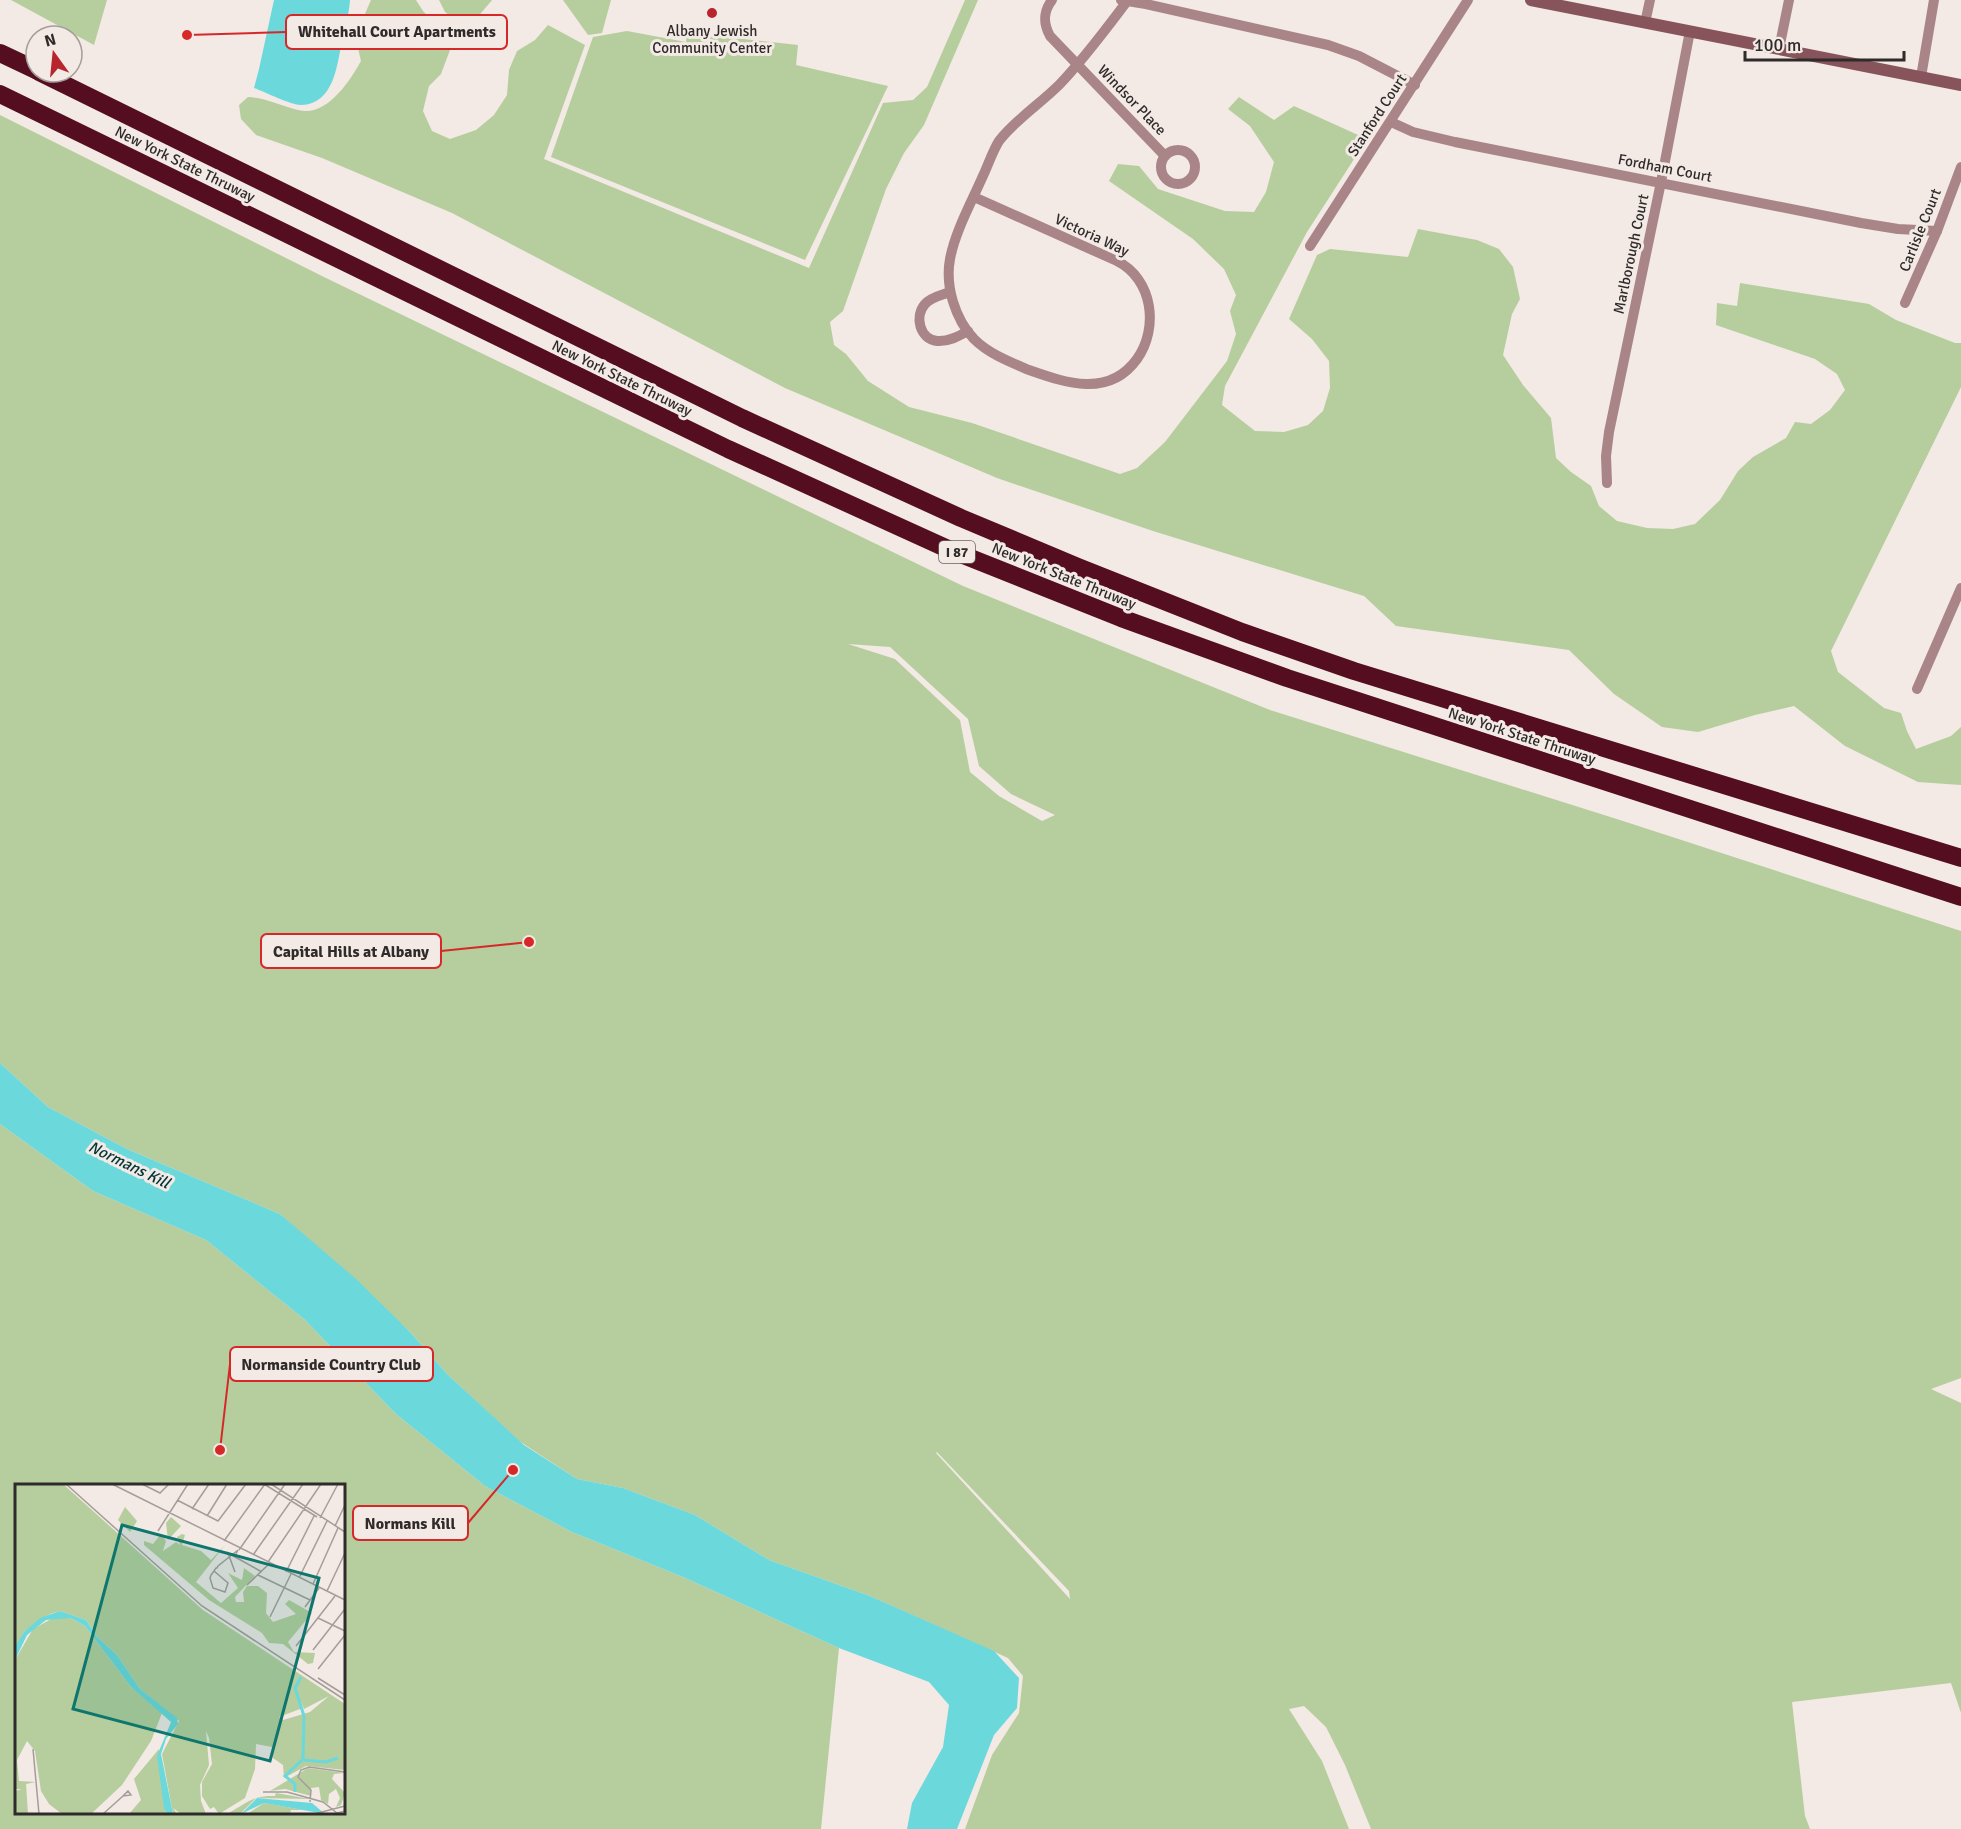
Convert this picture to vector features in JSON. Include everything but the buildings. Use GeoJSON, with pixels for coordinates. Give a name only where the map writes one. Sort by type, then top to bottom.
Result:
{"type":"FeatureCollection","features":[{"type":"Feature","properties":{"kind":"highway","name":"New York State Thruway"},"geometry":{"type":"LineString","coordinates":[[0,53],[24,64]]}},
{"type":"Feature","properties":{"kind":"highway","name":"New York State Thruway"},"geometry":{"type":"LineString","coordinates":[[64,84],[742,418],[961,519],[1088,572],[1242,632],[1354,671],[1961,858]]}},
{"type":"Feature","properties":{"kind":"highway","name":"New York State Thruway"},"geometry":{"type":"LineString","coordinates":[[0,94],[728,449],[890,523],[1007,573],[1165,634],[1335,694],[1961,897]]}},
{"type":"Feature","properties":{"kind":"street","name":"Windsor Place"},"geometry":{"type":"LineString","coordinates":[[1052,0],[1045,14],[1046,28],[1053,40],[1165,156]]}},
{"type":"Feature","properties":{"kind":"street","name":"Victoria Way"},"geometry":{"type":"LineString","coordinates":[[974,197],[1126,267],[1140,281],[1145,291],[1150,326],[1143,351],[1130,368],[1110,380],[1085,385],[1072,384],[1053,379],[1002,358],[979,343],[968,331],[950,292],[948,268],[951,252],[974,197],[995,148],[1001,139],[1057,87],[1125,0]]}},
{"type":"Feature","properties":{"kind":"street"},"geometry":{"type":"LineString","coordinates":[[1125,0],[1328,45],[1371,61],[1415,85]]}},
{"type":"Feature","properties":{"kind":"street","name":"Stanford Court"},"geometry":{"type":"LineString","coordinates":[[1310,246],[1468,0]]}},
{"type":"Feature","properties":{"kind":"street"},"geometry":{"type":"LineString","coordinates":[[1531,0],[1961,85]]}},
{"type":"Feature","properties":{"kind":"street"},"geometry":{"type":"LineString","coordinates":[[1646,23],[1650,0]]}},
{"type":"Feature","properties":{"kind":"street"},"geometry":{"type":"LineString","coordinates":[[1779,49],[1789,0]]}},
{"type":"Feature","properties":{"kind":"street"},"geometry":{"type":"LineString","coordinates":[[1921,77],[1934,0]]}},
{"type":"Feature","properties":{"kind":"street","name":"Marlborough Court"},"geometry":{"type":"LineString","coordinates":[[1607,483],[1606,456],[1609,432],[1690,32]]}},
{"type":"Feature","properties":{"kind":"street","name":"Fordham Court"},"geometry":{"type":"LineString","coordinates":[[1391,122],[1413,132],[1455,142],[1861,223],[1898,229],[1937,231]]}},
{"type":"Feature","properties":{"kind":"street","name":"Carlisle Court"},"geometry":{"type":"LineString","coordinates":[[1905,303],[1937,231],[1961,167]]}},
{"type":"Feature","properties":{"kind":"street"},"geometry":{"type":"LineString","coordinates":[[950,292],[925,304],[920,315],[922,330],[928,337],[938,341],[954,338],[968,331]]}},
{"type":"Feature","properties":{"kind":"street"},"geometry":{"type":"LineString","coordinates":[[1917,689],[1961,588]]}},
{"type":"Feature","properties":{"kind":"green space"},"geometry":{"type":"Polygon","coordinates":[[[11,0],[107,0],[94,45],[84,40],[84,24],[55,24],[11,0]]]}},
{"type":"Feature","properties":{"kind":"green space"},"geometry":{"type":"Polygon","coordinates":[[[371,0],[416,0],[423,11],[453,42],[441,74],[429,86],[423,111],[432,131],[450,139],[476,130],[494,115],[507,95],[509,70],[517,51],[535,40],[548,25],[585,45],[544,159],[809,268],[883,103],[913,100],[927,87],[965,0],[978,0],[924,125],[904,153],[886,189],[843,311],[830,322],[834,345],[846,354],[868,381],[909,407],[972,423],[1120,474],[1137,468],[1165,442],[1227,361],[1236,334],[1230,311],[1236,295],[1224,269],[1193,239],[1109,181],[1118,164],[1139,166],[1158,189],[1225,211],[1254,212],[1266,192],[1274,162],[1250,126],[1228,109],[1239,97],[1274,120],[1294,106],[1367,139],[1307,232],[1225,386],[1222,405],[1255,431],[1284,432],[1308,425],[1323,411],[1330,388],[1329,361],[1312,339],[1289,319],[1317,255],[1330,249],[1408,257],[1418,229],[1477,240],[1499,249],[1513,267],[1520,299],[1512,314],[1503,355],[1523,385],[1551,418],[1556,458],[1591,486],[1599,506],[1617,521],[1647,528],[1673,529],[1695,524],[1720,500],[1738,471],[1753,457],[1786,438],[1795,422],[1811,424],[1830,410],[1845,390],[1837,374],[1815,359],[1716,325],[1717,303],[1737,306],[1740,283],[1869,304],[1896,320],[1955,343],[1961,343],[1961,387],[1831,651],[1838,672],[1884,708],[1901,713],[1916,749],[1951,736],[1961,727],[1961,785],[1918,782],[1845,746],[1794,706],[1698,732],[1662,727],[1614,694],[1569,650],[1396,626],[1364,596],[1153,531],[997,478],[785,388],[452,213],[322,158],[256,135],[241,119],[239,105],[248,97],[308,111],[318,109],[327,103],[344,87],[361,61],[357,44],[361,23],[371,0]]]}},
{"type":"Feature","properties":{"kind":"green space"},"geometry":{"type":"Polygon","coordinates":[[[439,0],[492,0],[476,19],[461,24],[445,12],[439,0]]]}},
{"type":"Feature","properties":{"kind":"green space"},"geometry":{"type":"Polygon","coordinates":[[[563,0],[611,0],[602,33],[588,35],[563,0]]]}},
{"type":"Feature","properties":{"kind":"green space"},"geometry":{"type":"Polygon","coordinates":[[[627,31],[686,42],[687,33],[798,45],[796,65],[888,86],[805,260],[551,157],[593,37],[627,31]]]}},
{"type":"Feature","properties":{"kind":"green space"},"geometry":{"type":"Polygon","coordinates":[[[0,115],[326,278],[963,586],[1270,710],[1623,821],[1961,931],[1961,1378],[1931,1389],[1961,1403],[1961,1713],[1951,1683],[1792,1702],[1805,1816],[1810,1829],[1371,1829],[1345,1765],[1326,1727],[1304,1706],[1289,1709],[1322,1761],[1349,1829],[965,1829],[992,1755],[1019,1713],[1023,1676],[1008,1658],[870,1596],[769,1560],[695,1515],[623,1488],[577,1479],[519,1441],[448,1375],[410,1332],[280,1214],[127,1149],[48,1107],[0,1063],[0,115]],[[848,644],[895,659],[960,720],[970,772],[999,796],[1042,821],[1055,815],[1011,794],[979,766],[968,719],[890,647],[848,644]],[[936,1453],[1070,1599],[1069,1591],[936,1453]]]}},
{"type":"Feature","properties":{"kind":"green space"},"geometry":{"type":"Polygon","coordinates":[[[0,1124],[93,1191],[206,1240],[304,1319],[396,1414],[485,1486],[572,1532],[683,1577],[839,1648],[821,1829],[0,1829],[0,1124]]]}},
{"type":"Feature","properties":{"kind":"water"},"geometry":{"type":"Polygon","coordinates":[[[274,0],[350,0],[336,72],[327,91],[312,103],[301,105],[285,101],[254,88],[274,0]]]}},
{"type":"Feature","properties":{"kind":"water"},"geometry":{"type":"Polygon","coordinates":[[[0,1063],[48,1107],[127,1149],[280,1214],[355,1278],[410,1332],[448,1375],[524,1445],[577,1479],[623,1488],[695,1515],[769,1560],[870,1596],[994,1651],[1019,1678],[1017,1708],[994,1735],[957,1829],[907,1829],[912,1803],[943,1747],[949,1705],[929,1682],[839,1648],[683,1577],[572,1532],[485,1486],[396,1414],[304,1319],[206,1240],[93,1191],[0,1124],[0,1063]]]}},
{"type":"Feature","properties":{"kind":"place","name":"Albany Jewish Community Center"},"geometry":{"type":"Point","coordinates":[712,13]}},
{"type":"Feature","properties":{"kind":"place","name":"Whitehall Court Apartments"},"geometry":{"type":"Point","coordinates":[187,35]}},
{"type":"Feature","properties":{"kind":"place","name":"Capital Hills at Albany"},"geometry":{"type":"Point","coordinates":[529,942]}},
{"type":"Feature","properties":{"kind":"place","name":"Normanside Country Club"},"geometry":{"type":"Point","coordinates":[220,1450]}},
{"type":"Feature","properties":{"kind":"place","name":"Normans Kill"},"geometry":{"type":"Point","coordinates":[513,1470]}}]}
